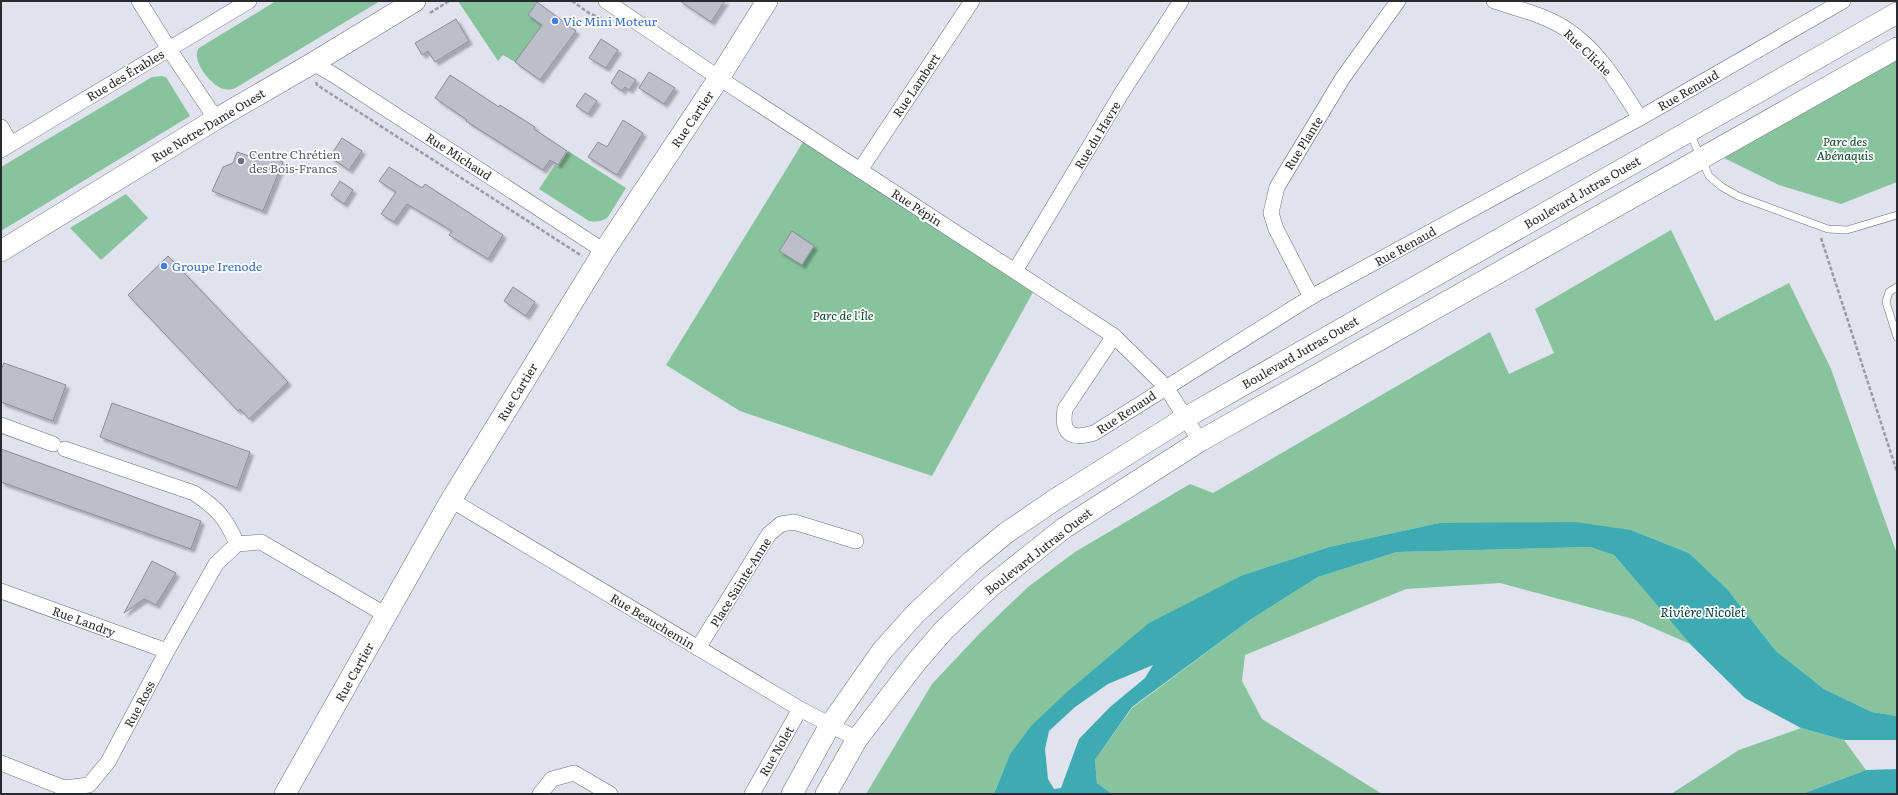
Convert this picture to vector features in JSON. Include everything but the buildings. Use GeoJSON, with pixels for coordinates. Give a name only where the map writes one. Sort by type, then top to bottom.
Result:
{"type":"FeatureCollection","features":[{"type":"Feature","properties":{"kind":"main road","name":"Rue Notre-Dame Ouest"},"geometry":{"type":"LineString","coordinates":[[1,251],[216,119],[313,63],[415,1]]}},
{"type":"Feature","properties":{"kind":"main road","name":"Rue Cartier"},"geometry":{"type":"LineString","coordinates":[[285,794],[451,500],[604,251],[719,78],[767,1]]}},
{"type":"Feature","properties":{"kind":"main road","name":"Boulevard Jutras Ouest"},"geometry":{"type":"LineString","coordinates":[[792,794],[830,725],[882,652],[916,614],[972,561],[1006,533],[1056,499],[1185,418],[1897,13]]}},
{"type":"Feature","properties":{"kind":"main road","name":"Boulevard Jutras Ouest"},"geometry":{"type":"LineString","coordinates":[[826,794],[857,739],[917,661],[944,630],[990,587],[1064,528],[1200,441],[1897,48]]}},
{"type":"Feature","properties":{"kind":"street"},"geometry":{"type":"LineString","coordinates":[[139,1],[216,119]]}},
{"type":"Feature","properties":{"kind":"street","name":"Rue des Érables"},"geometry":{"type":"LineString","coordinates":[[6,146],[249,1]]}},
{"type":"Feature","properties":{"kind":"street","name":"Rue Pépin"},"geometry":{"type":"LineString","coordinates":[[606,1],[719,78],[1114,336],[1166,387],[1200,441]]}},
{"type":"Feature","properties":{"kind":"street","name":"Rue Lambert"},"geometry":{"type":"LineString","coordinates":[[860,170],[972,1]]}},
{"type":"Feature","properties":{"kind":"street","name":"Rue du Havre"},"geometry":{"type":"LineString","coordinates":[[1015,270],[1121,94],[1181,1]]}},
{"type":"Feature","properties":{"kind":"street","name":"Rue Plante"},"geometry":{"type":"LineString","coordinates":[[1311,297],[1276,229],[1271,212],[1277,187],[1342,79],[1398,1]]}},
{"type":"Feature","properties":{"kind":"street","name":"Rue Cliche"},"geometry":{"type":"LineString","coordinates":[[1494,1],[1543,18],[1566,29],[1602,62],[1615,79],[1640,118]]}},
{"type":"Feature","properties":{"kind":"street","name":"Rue Renaud"},"geometry":{"type":"LineString","coordinates":[[1114,336],[1065,409],[1065,427],[1072,435],[1080,437],[1094,433],[1311,297],[1640,118],[1843,1]]}},
{"type":"Feature","properties":{"kind":"street","name":"Rue Michaud"},"geometry":{"type":"LineString","coordinates":[[313,63],[334,75],[604,251]]}},
{"type":"Feature","properties":{"kind":"street"},"geometry":{"type":"LineString","coordinates":[[1,127],[6,146]]}},
{"type":"Feature","properties":{"kind":"street"},"geometry":{"type":"LineString","coordinates":[[1,425],[194,493],[213,505],[225,518],[237,544],[261,542],[386,615]]}},
{"type":"Feature","properties":{"kind":"street","name":"Rue Beauchemin"},"geometry":{"type":"LineString","coordinates":[[451,500],[800,709],[857,739]]}},
{"type":"Feature","properties":{"kind":"street","name":"Place Sainte-Anne"},"geometry":{"type":"LineString","coordinates":[[698,648],[769,534],[780,524],[794,522],[856,540]]}},
{"type":"Feature","properties":{"kind":"street","name":"Rue Ross"},"geometry":{"type":"LineString","coordinates":[[1,763],[64,788],[89,785],[108,762],[167,651],[216,564],[237,544]]}},
{"type":"Feature","properties":{"kind":"street","name":"Rue Landry"},"geometry":{"type":"LineString","coordinates":[[1,591],[167,651]]}},
{"type":"Feature","properties":{"kind":"street","name":"Rue Nolet"},"geometry":{"type":"LineString","coordinates":[[752,794],[800,709]]}},
{"type":"Feature","properties":{"kind":"street"},"geometry":{"type":"LineString","coordinates":[[540,794],[552,779],[574,773],[610,794]]}},
{"type":"Feature","properties":{"kind":"lane"},"geometry":{"type":"LineString","coordinates":[[1689,131],[1709,176],[1722,187],[1738,196],[1819,227],[1828,229],[1847,230],[1897,215]]}},
{"type":"Feature","properties":{"kind":"lane"},"geometry":{"type":"LineString","coordinates":[[1897,287],[1889,292],[1886,302],[1895,322],[1897,337]]}},
{"type":"Feature","properties":{"kind":"path"},"geometry":{"type":"LineString","coordinates":[[1819,227],[1822,244],[1897,472]]}},
{"type":"Feature","properties":{"kind":"green space"},"geometry":{"type":"Polygon","coordinates":[[[276,1],[380,1],[238,87],[229,90],[219,87],[213,83],[203,72],[197,59],[199,48],[276,1]]]}},
{"type":"Feature","properties":{"kind":"green space"},"geometry":{"type":"Polygon","coordinates":[[[458,1],[535,1],[537,2],[528,15],[542,25],[515,62],[503,55],[498,61],[458,1]]]}},
{"type":"Feature","properties":{"kind":"green space","name":"Parc des Abénaquis"},"geometry":{"type":"Polygon","coordinates":[[[1897,60],[1897,182],[1841,204],[1779,185],[1724,158],[1897,60]]]}},
{"type":"Feature","properties":{"kind":"green space"},"geometry":{"type":"Polygon","coordinates":[[[152,77],[166,77],[190,116],[1,231],[1,167],[152,77]]]}},
{"type":"Feature","properties":{"kind":"green space","name":"Parc de l'Île"},"geometry":{"type":"Polygon","coordinates":[[[803,142],[1033,292],[932,476],[740,411],[666,365],[803,142]]]}},
{"type":"Feature","properties":{"kind":"green space"},"geometry":{"type":"Polygon","coordinates":[[[568,151],[626,188],[608,217],[601,221],[589,221],[539,189],[555,165],[558,167],[568,151]]]}},
{"type":"Feature","properties":{"kind":"green space"},"geometry":{"type":"Polygon","coordinates":[[[126,194],[148,218],[101,260],[70,228],[126,194]]]}},
{"type":"Feature","properties":{"kind":"green space"},"geometry":{"type":"Polygon","coordinates":[[[1671,230],[1715,321],[1789,283],[1831,369],[1897,554],[1897,716],[1872,712],[1824,689],[1776,651],[1727,589],[1689,553],[1631,530],[1439,523],[1329,547],[1243,575],[1010,754],[994,794],[866,794],[932,684],[980,633],[1028,587],[1075,552],[1190,484],[1213,493],[1490,332],[1509,374],[1554,353],[1535,309],[1671,230]]]}},
{"type":"Feature","properties":{"kind":"green space"},"geometry":{"type":"Polygon","coordinates":[[[1590,547],[1614,555],[1690,644],[1633,619],[1500,583],[1406,589],[1245,655],[1242,681],[1262,719],[1382,794],[1112,794],[1097,783],[1095,760],[1132,708],[1250,620],[1318,577],[1397,552],[1590,547]]]}},
{"type":"Feature","properties":{"kind":"green space"},"geometry":{"type":"Polygon","coordinates":[[[1801,728],[1844,740],[1866,770],[1802,794],[1671,794],[1739,750],[1801,728]]]}},
{"type":"Feature","properties":{"kind":"water","name":"Rivière Nicolet"},"geometry":{"type":"Polygon","coordinates":[[[1575,522],[1631,530],[1689,553],[1727,589],[1776,651],[1824,689],[1872,712],[1897,716],[1897,740],[1844,740],[1801,728],[1745,698],[1690,644],[1614,555],[1590,547],[1397,552],[1318,577],[1250,620],[1132,707],[1095,760],[1097,783],[1112,794],[994,794],[1010,754],[1032,725],[1067,692],[1149,623],[1243,575],[1329,547],[1439,523],[1575,522]],[[1153,665],[1108,684],[1075,707],[1049,731],[1045,749],[1048,779],[1054,789],[1061,788],[1079,739],[1110,707],[1145,678],[1153,665]]]}},
{"type":"Feature","properties":{"kind":"water"},"geometry":{"type":"Polygon","coordinates":[[[1897,769],[1897,794],[1802,794],[1866,770],[1897,769]]]}},
{"type":"Feature","properties":{"kind":"place","name":"Vic Mini Moteur"},"geometry":{"type":"Point","coordinates":[555,21]}},
{"type":"Feature","properties":{"kind":"place","name":"Centre Chrétien des Bois-Francs"},"geometry":{"type":"Point","coordinates":[241,161]}},
{"type":"Feature","properties":{"kind":"place","name":"Groupe Irenode"},"geometry":{"type":"Point","coordinates":[164,266]}}]}
